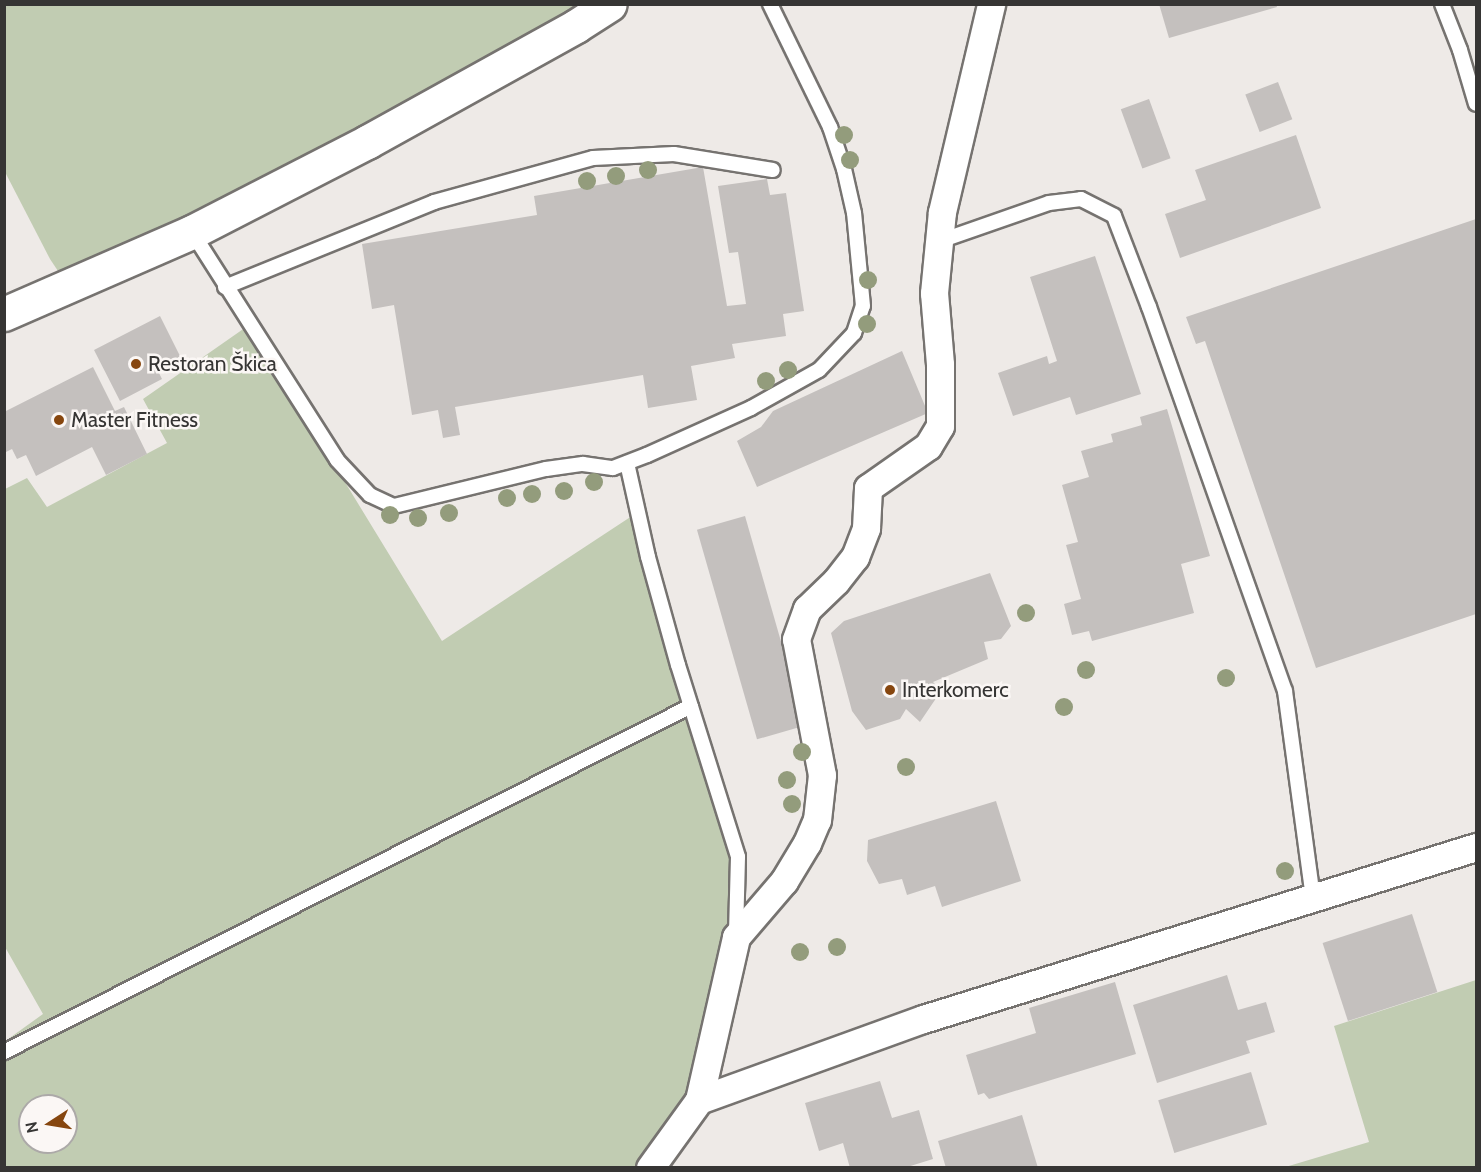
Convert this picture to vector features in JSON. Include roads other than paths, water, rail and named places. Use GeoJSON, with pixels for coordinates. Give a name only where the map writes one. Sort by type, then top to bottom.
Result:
{"type":"FeatureCollection","features":[{"type":"Feature","properties":{"kind":"main road"},"geometry":{"type":"LineString","coordinates":[[4,314],[192,232],[378,136],[576,26],[610,4]]}},
{"type":"Feature","properties":{"kind":"street"},"geometry":{"type":"LineString","coordinates":[[650,1167],[699,1100],[736,937],[784,881],[807,843],[817,820],[822,775],[796,639],[807,609],[836,581],[855,557],[866,528],[868,488],[928,446],[940,426],[940,364],[934,293],[942,212],[991,4]]}},
{"type":"Feature","properties":{"kind":"street"},"geometry":{"type":"LineString","coordinates":[[699,1100],[923,1019],[1476,847]]}},
{"type":"Feature","properties":{"kind":"lane"},"geometry":{"type":"LineString","coordinates":[[192,232],[337,460],[370,495],[394,506],[546,469],[583,464],[614,468],[627,463],[751,408],[819,370],[855,333],[863,306],[854,213],[844,169],[830,128],[770,4]]}},
{"type":"Feature","properties":{"kind":"lane"},"geometry":{"type":"LineString","coordinates":[[1442,4],[1460,50],[1476,104]]}},
{"type":"Feature","properties":{"kind":"lane"},"geometry":{"type":"LineString","coordinates":[[225,287],[434,202],[593,158],[674,154],[772,170]]}},
{"type":"Feature","properties":{"kind":"lane"},"geometry":{"type":"LineString","coordinates":[[940,241],[1049,203],[1081,199],[1114,216],[1149,307],[1285,691],[1313,899]]}},
{"type":"Feature","properties":{"kind":"lane"},"geometry":{"type":"LineString","coordinates":[[627,463],[648,557],[738,857],[736,937]]}},
{"type":"Feature","properties":{"kind":"lane"},"geometry":{"type":"LineString","coordinates":[[4,1052],[691,706]]}},
{"type":"Feature","properties":{"kind":"place","name":"Restoran Škica"},"geometry":{"type":"Point","coordinates":[136,364]}},
{"type":"Feature","properties":{"kind":"place","name":"Master Fitness"},"geometry":{"type":"Point","coordinates":[59,420]}},
{"type":"Feature","properties":{"kind":"place","name":"Interkomerc"},"geometry":{"type":"Point","coordinates":[890,690]}}]}
